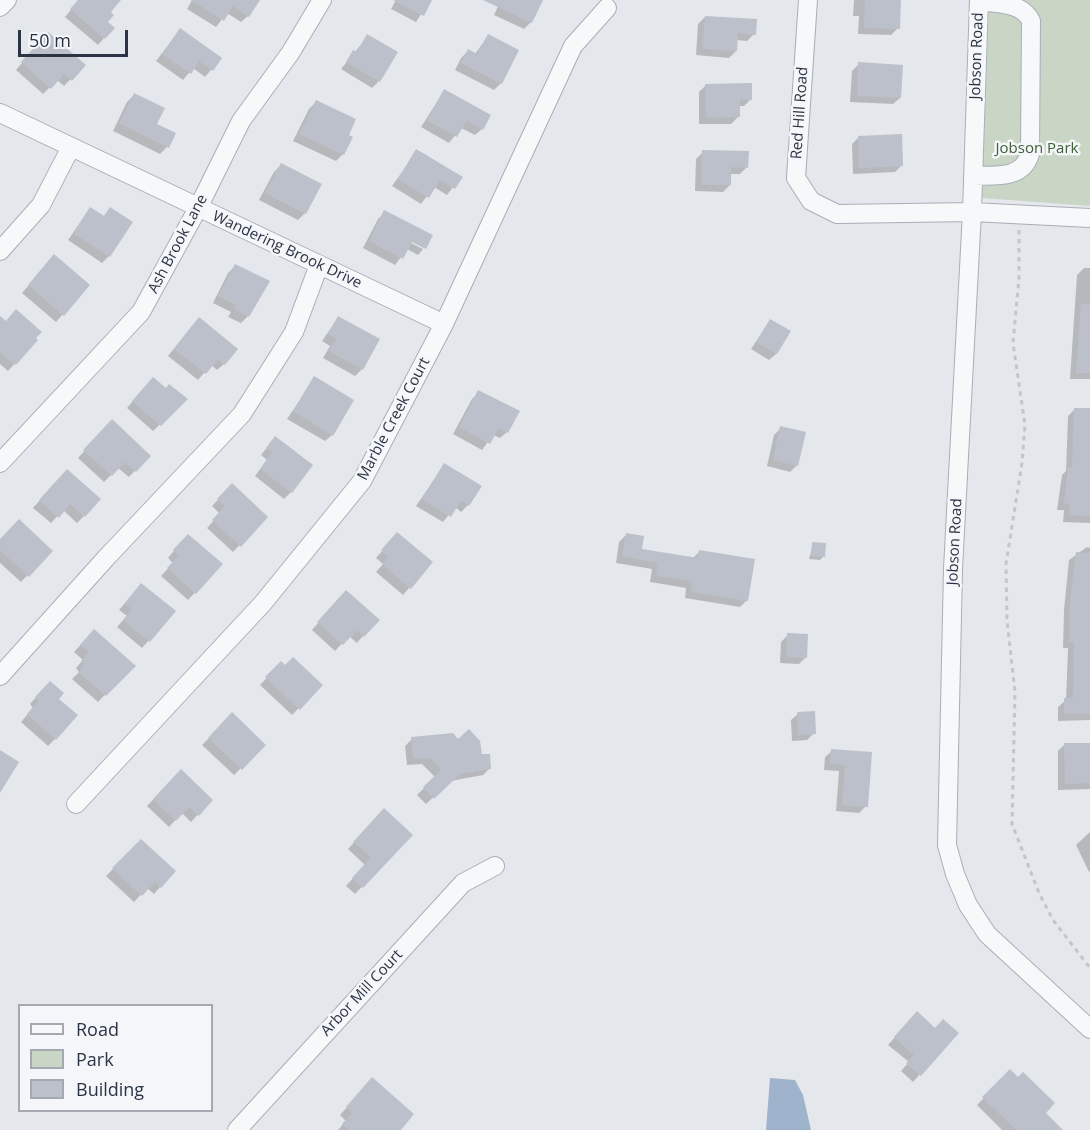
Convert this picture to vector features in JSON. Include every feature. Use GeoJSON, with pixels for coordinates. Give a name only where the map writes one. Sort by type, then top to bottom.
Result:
{"type":"FeatureCollection","features":[{"type":"Feature","properties":{"kind":"street"},"geometry":{"type":"LineString","coordinates":[[0,7],[7,0]]}},
{"type":"Feature","properties":{"kind":"street","name":"Ash Brook Lane"},"geometry":{"type":"LineString","coordinates":[[0,463],[141,312],[198,208],[241,121],[291,52],[322,0]]}},
{"type":"Feature","properties":{"kind":"street","name":"Red Hill Road"},"geometry":{"type":"LineString","coordinates":[[808,0],[796,178],[811,201],[837,214],[972,212],[1090,218]]}},
{"type":"Feature","properties":{"kind":"street"},"geometry":{"type":"LineString","coordinates":[[973,176],[1014,174],[1028,162],[1030,154],[1031,21],[1027,12],[1021,8],[979,1]]}},
{"type":"Feature","properties":{"kind":"street","name":"Jobson Road"},"geometry":{"type":"LineString","coordinates":[[979,1],[972,212],[953,570],[947,845],[955,874],[968,905],[987,934],[1090,1029]]}},
{"type":"Feature","properties":{"kind":"street","name":"Marble Creek Court"},"geometry":{"type":"LineString","coordinates":[[76,804],[263,603],[362,481],[444,324],[573,46],[607,8]]}},
{"type":"Feature","properties":{"kind":"street","name":"Wandering Brook Drive"},"geometry":{"type":"LineString","coordinates":[[0,112],[444,324]]}},
{"type":"Feature","properties":{"kind":"street"},"geometry":{"type":"LineString","coordinates":[[0,251],[40,205],[71,147]]}},
{"type":"Feature","properties":{"kind":"street"},"geometry":{"type":"LineString","coordinates":[[0,676],[105,558],[242,414],[294,332],[319,266]]}},
{"type":"Feature","properties":{"kind":"street","name":"Arbor Mill Court"},"geometry":{"type":"LineString","coordinates":[[237,1130],[463,884],[495,866]]}},
{"type":"Feature","properties":{"kind":"path"},"geometry":{"type":"LineString","coordinates":[[1018,228],[1019,278],[1013,343],[1025,425],[1022,464],[1006,564],[1007,621],[1015,692],[1012,824],[1039,893],[1053,920],[1090,969]]}},
{"type":"Feature","properties":{"kind":"green space","name":"Jobson Park"},"geometry":{"type":"Polygon","coordinates":[[[989,0],[1090,0],[1090,206],[982,198],[989,0]]]}},
{"type":"Feature","properties":{"kind":"water"},"geometry":{"type":"Polygon","coordinates":[[[770,1078],[795,1080],[803,1095],[811,1130],[766,1130],[770,1078]]]}},
{"type":"Feature","properties":{"kind":"building"},"geometry":{"type":"Polygon","coordinates":[[[78,0],[121,0],[111,12],[114,15],[108,22],[115,28],[105,39],[70,9],[78,0]]]}},
{"type":"Feature","properties":{"kind":"building"},"geometry":{"type":"Polygon","coordinates":[[[191,0],[260,0],[249,17],[233,6],[224,21],[191,0]]]}},
{"type":"Feature","properties":{"kind":"building"},"geometry":{"type":"Polygon","coordinates":[[[393,0],[432,0],[424,16],[393,0]]]}},
{"type":"Feature","properties":{"kind":"building"},"geometry":{"type":"Polygon","coordinates":[[[483,0],[543,0],[532,23],[483,0]]]}},
{"type":"Feature","properties":{"kind":"building"},"geometry":{"type":"Polygon","coordinates":[[[865,0],[901,0],[900,29],[864,28],[865,0]]]}},
{"type":"Feature","properties":{"kind":"building"},"geometry":{"type":"Polygon","coordinates":[[[705,16],[757,19],[756,35],[738,33],[737,51],[702,49],[705,16]]]}},
{"type":"Feature","properties":{"kind":"building"},"geometry":{"type":"Polygon","coordinates":[[[180,28],[222,58],[213,71],[199,61],[191,74],[162,54],[180,28]]]}},
{"type":"Feature","properties":{"kind":"building"},"geometry":{"type":"Polygon","coordinates":[[[48,32],[86,65],[72,81],[64,74],[51,89],[21,62],[48,32]]]}},
{"type":"Feature","properties":{"kind":"building"},"geometry":{"type":"Polygon","coordinates":[[[367,34],[398,52],[380,82],[346,62],[353,50],[357,52],[367,34]]]}},
{"type":"Feature","properties":{"kind":"building"},"geometry":{"type":"Polygon","coordinates":[[[488,34],[519,50],[502,84],[461,63],[468,49],[477,54],[488,34]]]}},
{"type":"Feature","properties":{"kind":"building"},"geometry":{"type":"Polygon","coordinates":[[[858,62],[903,65],[901,98],[857,96],[858,62]]]}},
{"type":"Feature","properties":{"kind":"building"},"geometry":{"type":"Polygon","coordinates":[[[752,83],[752,100],[740,99],[740,117],[706,118],[705,84],[752,83]]]}},
{"type":"Feature","properties":{"kind":"building"},"geometry":{"type":"Polygon","coordinates":[[[444,89],[491,115],[483,130],[467,120],[457,137],[427,120],[444,89]]]}},
{"type":"Feature","properties":{"kind":"building"},"geometry":{"type":"Polygon","coordinates":[[[134,93],[165,108],[157,124],[176,133],[169,148],[119,123],[134,93]]]}},
{"type":"Feature","properties":{"kind":"building"},"geometry":{"type":"Polygon","coordinates":[[[316,100],[356,119],[349,135],[353,137],[344,155],[299,134],[316,100]]]}},
{"type":"Feature","properties":{"kind":"building"},"geometry":{"type":"Polygon","coordinates":[[[902,134],[903,166],[859,168],[858,136],[902,134]]]}},
{"type":"Feature","properties":{"kind":"building"},"geometry":{"type":"Polygon","coordinates":[[[416,149],[463,177],[455,189],[440,180],[429,198],[398,179],[416,149]]]}},
{"type":"Feature","properties":{"kind":"building"},"geometry":{"type":"Polygon","coordinates":[[[702,150],[749,151],[748,168],[731,167],[731,185],[701,185],[702,150]]]}},
{"type":"Feature","properties":{"kind":"building"},"geometry":{"type":"Polygon","coordinates":[[[281,163],[322,184],[306,214],[265,193],[281,163]]]}},
{"type":"Feature","properties":{"kind":"building"},"geometry":{"type":"Polygon","coordinates":[[[90,207],[104,216],[110,207],[133,222],[110,257],[73,233],[90,207]]]}},
{"type":"Feature","properties":{"kind":"building"},"geometry":{"type":"Polygon","coordinates":[[[384,210],[433,235],[426,249],[412,242],[403,259],[369,241],[384,210]]]}},
{"type":"Feature","properties":{"kind":"building"},"geometry":{"type":"Polygon","coordinates":[[[54,254],[90,285],[64,316],[28,285],[54,254]]]}},
{"type":"Feature","properties":{"kind":"building"},"geometry":{"type":"Polygon","coordinates":[[[235,264],[270,281],[249,317],[234,309],[236,305],[218,296],[235,264]]]}},
{"type":"Feature","properties":{"kind":"building"},"geometry":{"type":"Polygon","coordinates":[[[1081,304],[1090,304],[1090,373],[1076,373],[1081,304]]]}},
{"type":"Feature","properties":{"kind":"building"},"geometry":{"type":"Polygon","coordinates":[[[16,309],[42,332],[36,338],[38,340],[16,365],[0,352],[0,316],[6,321],[16,309]]]}},
{"type":"Feature","properties":{"kind":"building"},"geometry":{"type":"Polygon","coordinates":[[[338,316],[380,339],[363,370],[329,351],[336,338],[328,334],[338,316]]]}},
{"type":"Feature","properties":{"kind":"building"},"geometry":{"type":"Polygon","coordinates":[[[199,317],[238,349],[225,365],[218,359],[206,374],[174,349],[199,317]]]}},
{"type":"Feature","properties":{"kind":"building"},"geometry":{"type":"Polygon","coordinates":[[[770,319],[791,331],[777,354],[756,342],[770,319]]]}},
{"type":"Feature","properties":{"kind":"building"},"geometry":{"type":"Polygon","coordinates":[[[314,376],[354,400],[333,436],[293,411],[314,376]]]}},
{"type":"Feature","properties":{"kind":"building"},"geometry":{"type":"Polygon","coordinates":[[[153,377],[166,388],[169,384],[188,399],[161,426],[132,401],[153,377]]]}},
{"type":"Feature","properties":{"kind":"building"},"geometry":{"type":"Polygon","coordinates":[[[478,390],[520,411],[508,433],[499,428],[490,444],[459,427],[478,390]]]}},
{"type":"Feature","properties":{"kind":"building"},"geometry":{"type":"Polygon","coordinates":[[[1074,408],[1090,408],[1090,516],[1069,515],[1070,504],[1064,503],[1068,467],[1072,467],[1074,408]]]}},
{"type":"Feature","properties":{"kind":"building"},"geometry":{"type":"Polygon","coordinates":[[[112,419],[151,456],[136,472],[125,462],[112,476],[83,450],[112,419]]]}},
{"type":"Feature","properties":{"kind":"building"},"geometry":{"type":"Polygon","coordinates":[[[780,426],[806,432],[798,466],[773,460],[780,426]]]}},
{"type":"Feature","properties":{"kind":"building"},"geometry":{"type":"Polygon","coordinates":[[[275,436],[313,465],[292,493],[260,469],[272,452],[266,448],[275,436]]]}},
{"type":"Feature","properties":{"kind":"building"},"geometry":{"type":"Polygon","coordinates":[[[444,463],[482,486],[469,506],[461,500],[451,517],[422,499],[444,463]]]}},
{"type":"Feature","properties":{"kind":"building"},"geometry":{"type":"Polygon","coordinates":[[[67,469],[101,499],[85,517],[70,504],[59,518],[39,500],[67,469]]]}},
{"type":"Feature","properties":{"kind":"building"},"geometry":{"type":"Polygon","coordinates":[[[232,483],[268,517],[241,547],[212,520],[225,506],[217,499],[232,483]]]}},
{"type":"Feature","properties":{"kind":"building"},"geometry":{"type":"Polygon","coordinates":[[[19,519],[53,551],[29,577],[0,550],[0,539],[19,519]]]}},
{"type":"Feature","properties":{"kind":"building"},"geometry":{"type":"Polygon","coordinates":[[[397,532],[433,562],[411,589],[382,564],[388,557],[381,550],[397,532]]]}},
{"type":"Feature","properties":{"kind":"building"},"geometry":{"type":"Polygon","coordinates":[[[626,533],[644,536],[642,549],[698,558],[699,550],[755,559],[748,601],[691,592],[692,581],[656,576],[658,563],[622,556],[626,533]]]}},
{"type":"Feature","properties":{"kind":"building"},"geometry":{"type":"Polygon","coordinates":[[[188,534],[223,564],[196,594],[167,568],[179,555],[173,550],[188,534]]]}},
{"type":"Feature","properties":{"kind":"building"},"geometry":{"type":"Polygon","coordinates":[[[812,542],[826,543],[825,557],[811,556],[812,542]]]}},
{"type":"Feature","properties":{"kind":"building"},"geometry":{"type":"Polygon","coordinates":[[[1076,552],[1090,553],[1090,714],[1064,714],[1064,698],[1073,698],[1074,642],[1069,642],[1070,602],[1076,552]]]}},
{"type":"Feature","properties":{"kind":"building"},"geometry":{"type":"Polygon","coordinates":[[[141,583],[176,611],[150,642],[123,620],[132,609],[125,603],[141,583]]]}},
{"type":"Feature","properties":{"kind":"building"},"geometry":{"type":"Polygon","coordinates":[[[346,590],[380,620],[364,637],[357,630],[343,645],[317,622],[346,590]]]}},
{"type":"Feature","properties":{"kind":"building"},"geometry":{"type":"Polygon","coordinates":[[[94,629],[136,666],[106,696],[78,672],[85,664],[81,661],[89,652],[80,645],[94,629]]]}},
{"type":"Feature","properties":{"kind":"building"},"geometry":{"type":"Polygon","coordinates":[[[787,633],[808,634],[807,658],[786,657],[787,633]]]}},
{"type":"Feature","properties":{"kind":"building"},"geometry":{"type":"Polygon","coordinates":[[[293,657],[323,685],[300,710],[265,677],[281,661],[285,665],[293,657]]]}},
{"type":"Feature","properties":{"kind":"building"},"geometry":{"type":"Polygon","coordinates":[[[50,681],[64,693],[59,699],[78,715],[56,740],[27,714],[39,700],[35,697],[50,681]]]}},
{"type":"Feature","properties":{"kind":"building"},"geometry":{"type":"Polygon","coordinates":[[[815,711],[816,734],[798,735],[797,712],[815,711]]]}},
{"type":"Feature","properties":{"kind":"building"},"geometry":{"type":"Polygon","coordinates":[[[232,712],[266,745],[242,770],[208,738],[232,712]]]}},
{"type":"Feature","properties":{"kind":"building"},"geometry":{"type":"Polygon","coordinates":[[[469,729],[480,741],[482,754],[490,754],[491,769],[460,774],[434,799],[423,787],[441,770],[430,758],[413,759],[411,737],[453,733],[458,739],[469,729]]]}},
{"type":"Feature","properties":{"kind":"building"},"geometry":{"type":"Polygon","coordinates":[[[1064,743],[1090,743],[1090,783],[1065,784],[1064,743]]]}},
{"type":"Feature","properties":{"kind":"building"},"geometry":{"type":"Polygon","coordinates":[[[831,749],[872,752],[868,807],[842,805],[845,765],[830,764],[831,749]]]}},
{"type":"Feature","properties":{"kind":"building"},"geometry":{"type":"Polygon","coordinates":[[[0,750],[19,762],[0,793],[0,750]]]}},
{"type":"Feature","properties":{"kind":"building"},"geometry":{"type":"Polygon","coordinates":[[[181,769],[213,800],[199,816],[189,807],[176,821],[153,799],[181,769]]]}},
{"type":"Feature","properties":{"kind":"building"},"geometry":{"type":"Polygon","coordinates":[[[384,808],[413,835],[363,888],[352,878],[371,857],[353,842],[384,808]]]}},
{"type":"Feature","properties":{"kind":"building"},"geometry":{"type":"Polygon","coordinates":[[[141,839],[176,871],[161,888],[155,882],[142,896],[112,868],[141,839]]]}},
{"type":"Feature","properties":{"kind":"building"},"geometry":{"type":"Polygon","coordinates":[[[917,1011],[935,1028],[943,1019],[959,1033],[921,1076],[906,1063],[914,1055],[894,1037],[917,1011]]]}},
{"type":"Feature","properties":{"kind":"building"},"geometry":{"type":"Polygon","coordinates":[[[1010,1069],[1018,1077],[1023,1072],[1055,1103],[1046,1113],[1063,1130],[1016,1130],[982,1097],[1010,1069]]]}},
{"type":"Feature","properties":{"kind":"building"},"geometry":{"type":"Polygon","coordinates":[[[372,1077],[414,1114],[401,1130],[349,1130],[342,1124],[352,1113],[346,1107],[372,1077]]]}}]}
